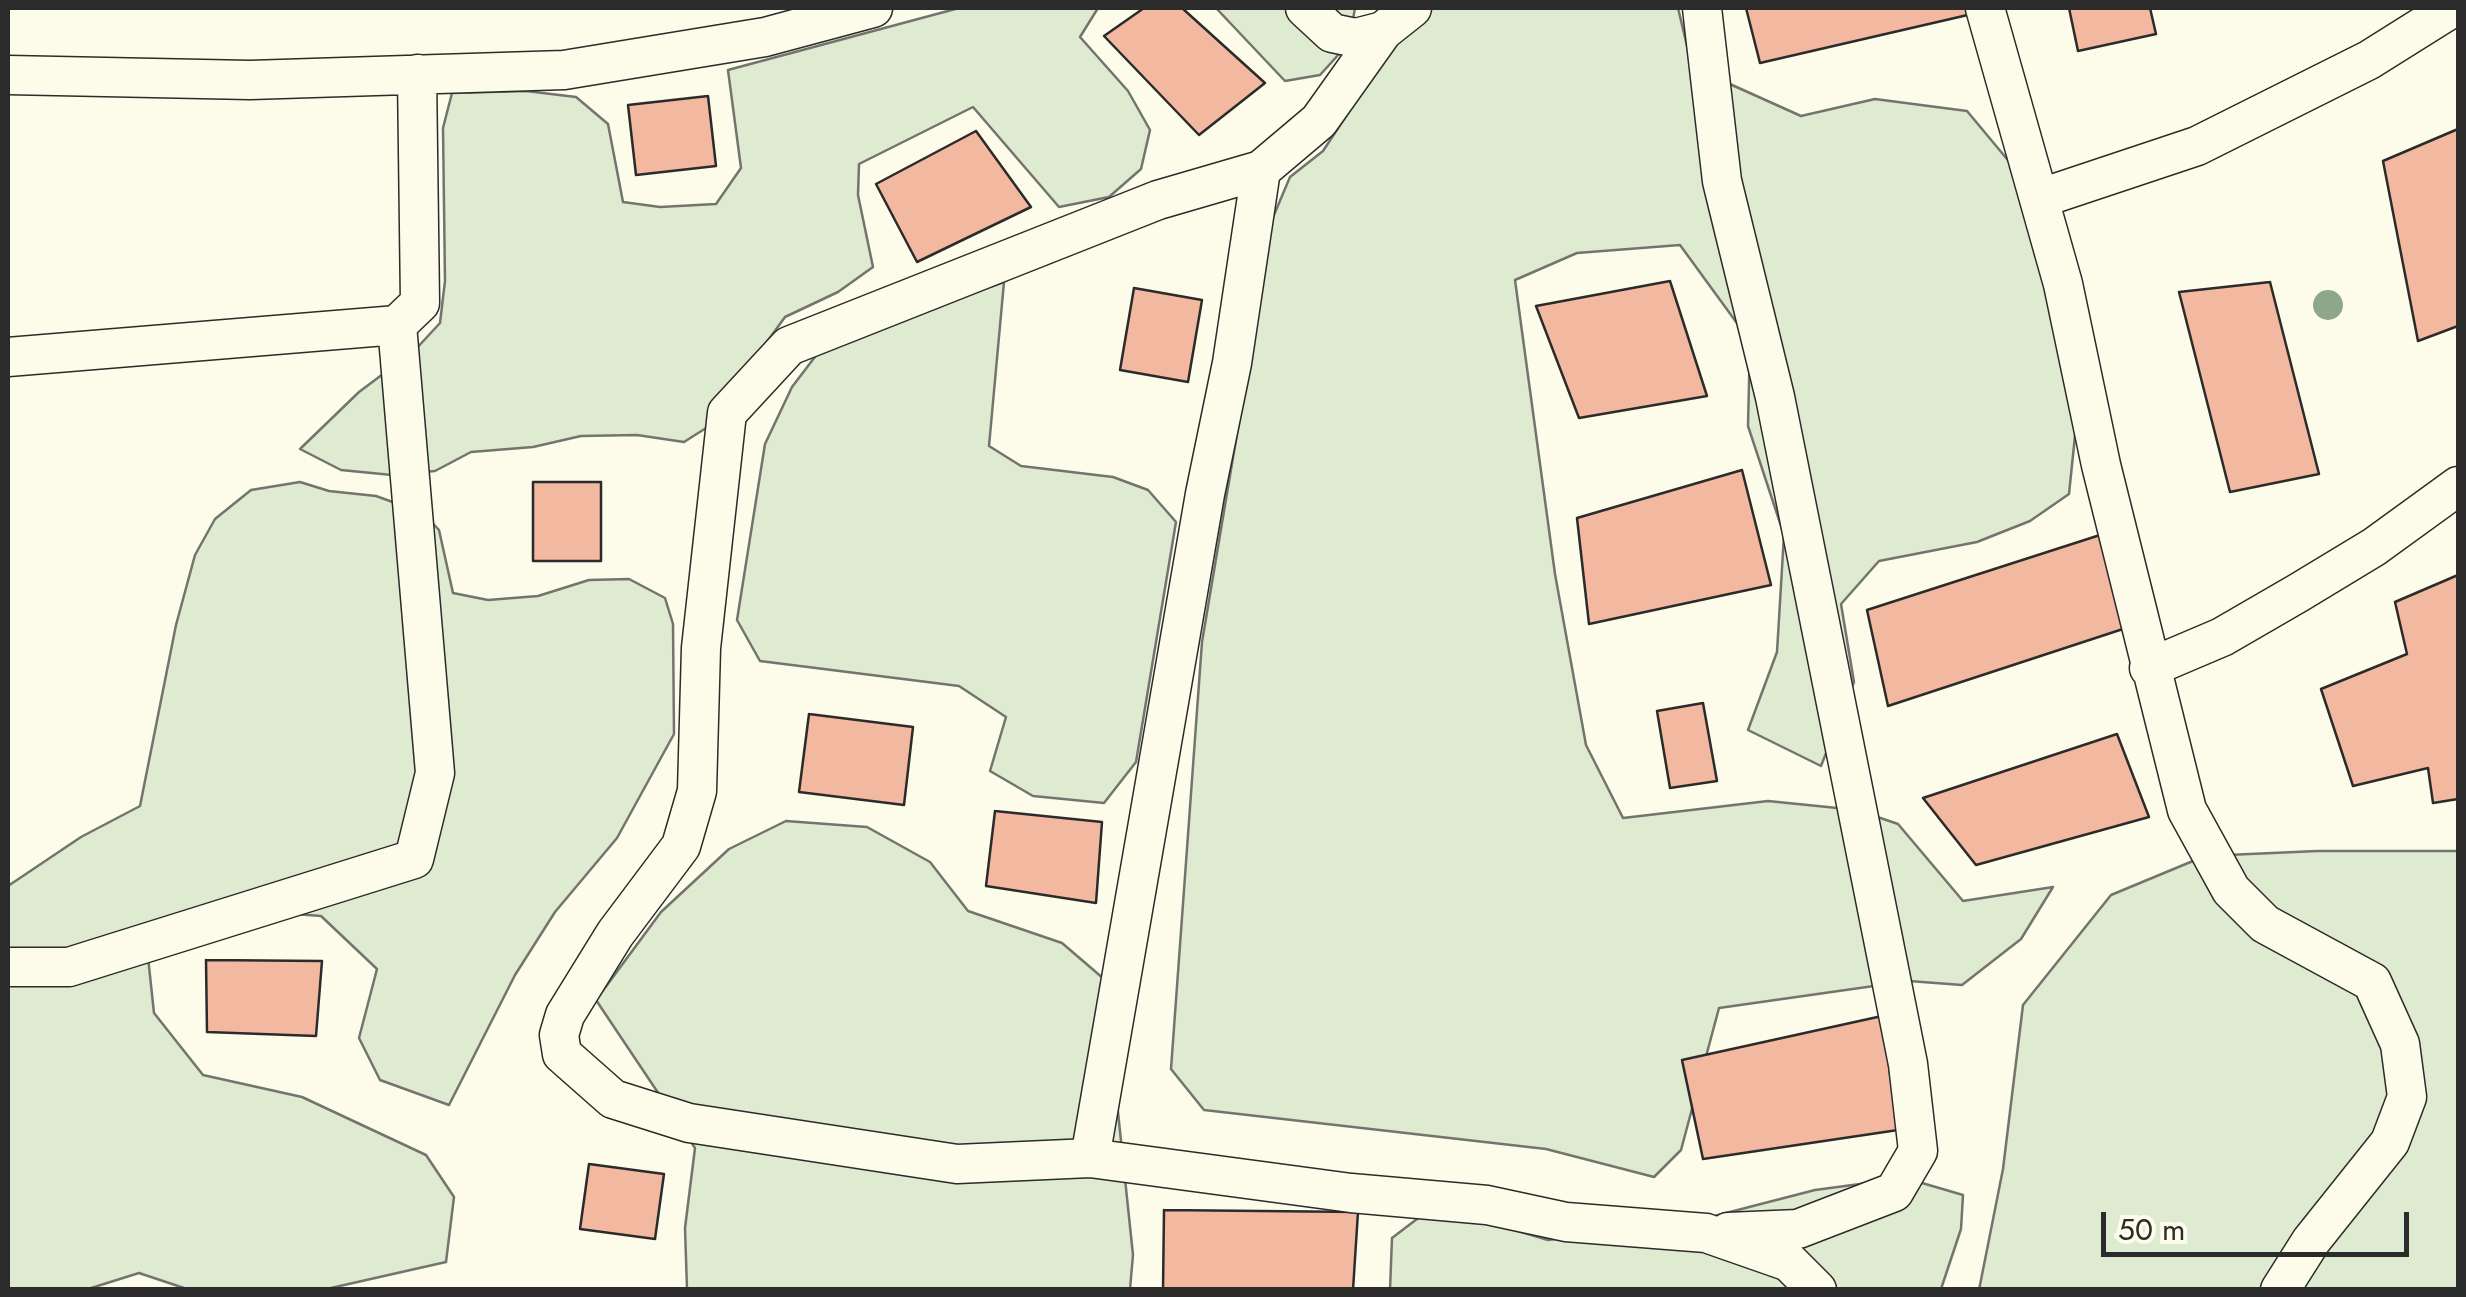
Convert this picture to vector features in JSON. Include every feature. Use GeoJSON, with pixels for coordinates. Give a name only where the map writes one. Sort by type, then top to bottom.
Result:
{"type":"FeatureCollection","features":[{"type":"Feature","properties":{"kind":"street"},"geometry":{"type":"LineString","coordinates":[[8,74],[250,80],[564,70],[766,36],[873,8]]}},
{"type":"Feature","properties":{"kind":"street"},"geometry":{"type":"LineString","coordinates":[[1304,8],[1332,33],[1356,38],[1398,19]]}},
{"type":"Feature","properties":{"kind":"street"},"geometry":{"type":"LineString","coordinates":[[1398,19],[1320,121],[1261,170],[1108,218],[789,346],[728,413],[701,648],[697,791],[681,846],[595,964],[565,1015],[559,1034],[562,1054],[613,1100],[689,1123],[956,1164],[1090,1158],[1351,1193],[1487,1205],[1566,1222],[1706,1233],[1798,1229],[1894,1192],[1918,1151],[1908,1064],[1776,397],[1722,182],[1702,8]]}},
{"type":"Feature","properties":{"kind":"street"},"geometry":{"type":"LineString","coordinates":[[1986,8],[2041,198],[2149,668],[2187,810],[2231,890],[2265,924],[2372,982],[2400,1044],[2407,1097],[2390,1142],[2312,1241],[2280,1290]]}},
{"type":"Feature","properties":{"kind":"street"},"geometry":{"type":"LineString","coordinates":[[2041,198],[2197,146],[2369,60],[2452,8]]}},
{"type":"Feature","properties":{"kind":"street"},"geometry":{"type":"LineString","coordinates":[[8,357],[397,325],[420,303],[417,74]]}},
{"type":"Feature","properties":{"kind":"street"},"geometry":{"type":"LineString","coordinates":[[1090,1158],[1204,494],[1232,363],[1261,170]]}},
{"type":"Feature","properties":{"kind":"street"},"geometry":{"type":"LineString","coordinates":[[8,967],[69,968],[414,859],[435,773],[397,325]]}},
{"type":"Feature","properties":{"kind":"street"},"geometry":{"type":"LineString","coordinates":[[2149,668],[2222,637],[2298,593],[2374,547],[2458,486]]}},
{"type":"Feature","properties":{"kind":"street"},"geometry":{"type":"LineString","coordinates":[[1706,1233],[1789,1262],[1818,1290]]}},
{"type":"Feature","properties":{"kind":"green space"},"geometry":{"type":"Polygon","coordinates":[[[959,8],[1098,8],[1080,37],[1128,91],[1150,130],[1141,169],[1109,197],[1059,207],[973,107],[859,164],[858,195],[873,267],[838,292],[785,317],[753,361],[736,409],[684,442],[637,435],[581,436],[533,447],[471,452],[435,471],[392,475],[341,470],[300,449],[359,392],[415,350],[440,323],[445,281],[443,128],[452,93],[526,91],[576,97],[608,124],[623,202],[660,207],[716,204],[741,168],[728,70],[959,8]]]}},
{"type":"Feature","properties":{"kind":"green space"},"geometry":{"type":"Polygon","coordinates":[[[1216,8],[1355,8],[1349,43],[1320,75],[1285,81],[1216,8]]]}},
{"type":"Feature","properties":{"kind":"green space"},"geometry":{"type":"Polygon","coordinates":[[[1417,8],[1678,8],[1692,67],[1801,116],[1875,99],[1967,111],[2012,165],[2082,368],[2069,494],[2030,521],[1977,542],[1879,561],[1841,604],[1854,682],[1821,766],[1748,730],[1777,652],[1784,535],[1748,426],[1750,341],[1680,245],[1577,253],[1515,280],[1555,574],[1586,745],[1623,818],[1768,801],[1857,810],[1898,824],[1963,901],[2053,887],[2021,939],[1962,985],[1909,981],[1719,1008],[1681,1150],[1654,1177],[1546,1149],[1204,1110],[1171,1069],[1202,642],[1259,303],[1266,234],[1290,177],[1323,151],[1417,8]]]}},
{"type":"Feature","properties":{"kind":"green space"},"geometry":{"type":"Polygon","coordinates":[[[1004,282],[989,446],[1021,466],[1113,477],[1148,490],[1176,522],[1136,762],[1104,803],[1033,796],[990,771],[1006,717],[959,686],[760,661],[737,620],[765,444],[792,387],[824,345],[1004,282]]]}},
{"type":"Feature","properties":{"kind":"green space"},"geometry":{"type":"Polygon","coordinates":[[[300,482],[329,491],[376,496],[423,513],[439,530],[453,593],[488,600],[538,596],[589,580],[629,579],[665,598],[673,624],[674,734],[617,838],[555,912],[515,975],[449,1105],[380,1080],[359,1038],[377,969],[321,916],[242,910],[148,957],[154,1013],[203,1075],[302,1097],[426,1155],[454,1197],[446,1262],[322,1290],[187,1289],[139,1273],[88,1289],[8,1290],[8,886],[81,837],[140,806],[176,625],[195,555],[215,519],[251,490],[300,482]]]}},
{"type":"Feature","properties":{"kind":"green space"},"geometry":{"type":"Polygon","coordinates":[[[786,821],[867,827],[930,862],[968,911],[1062,943],[1104,979],[1133,1255],[1130,1289],[687,1289],[685,1228],[695,1148],[596,1000],[661,912],[729,849],[786,821]]]}},
{"type":"Feature","properties":{"kind":"green space"},"geometry":{"type":"Polygon","coordinates":[[[2458,851],[2458,1289],[1979,1290],[2003,1169],[2023,1005],[2111,895],[2205,856],[2458,851]]]}},
{"type":"Feature","properties":{"kind":"green space"},"geometry":{"type":"Polygon","coordinates":[[[1905,1178],[1963,1195],[1961,1229],[1941,1289],[1390,1290],[1392,1238],[1434,1206],[1548,1240],[1695,1221],[1815,1190],[1905,1178]]]}},
{"type":"Feature","properties":{"kind":"building"},"geometry":{"type":"Polygon","coordinates":[[[1144,8],[1182,8],[1265,83],[1199,135],[1104,36],[1144,8]]]}},
{"type":"Feature","properties":{"kind":"building"},"geometry":{"type":"Polygon","coordinates":[[[1746,8],[1970,8],[1972,14],[1760,63],[1746,8]]]}},
{"type":"Feature","properties":{"kind":"building"},"geometry":{"type":"Polygon","coordinates":[[[2069,8],[2150,8],[2156,34],[2078,51],[2069,8]]]}},
{"type":"Feature","properties":{"kind":"building"},"geometry":{"type":"Polygon","coordinates":[[[708,96],[716,166],[636,175],[628,105],[708,96]]]}},
{"type":"Feature","properties":{"kind":"building"},"geometry":{"type":"Polygon","coordinates":[[[2458,129],[2458,326],[2418,341],[2383,161],[2458,129]]]}},
{"type":"Feature","properties":{"kind":"building"},"geometry":{"type":"Polygon","coordinates":[[[976,131],[1031,207],[917,262],[876,184],[976,131]]]}},
{"type":"Feature","properties":{"kind":"building"},"geometry":{"type":"Polygon","coordinates":[[[1670,281],[1707,396],[1579,418],[1536,306],[1670,281]]]}},
{"type":"Feature","properties":{"kind":"building"},"geometry":{"type":"Polygon","coordinates":[[[2270,282],[2319,474],[2230,492],[2179,292],[2270,282]]]}},
{"type":"Feature","properties":{"kind":"building"},"geometry":{"type":"Polygon","coordinates":[[[1134,288],[1202,300],[1188,382],[1120,370],[1134,288]]]}},
{"type":"Feature","properties":{"kind":"building"},"geometry":{"type":"Polygon","coordinates":[[[1742,470],[1771,585],[1589,624],[1577,518],[1742,470]]]}},
{"type":"Feature","properties":{"kind":"building"},"geometry":{"type":"Polygon","coordinates":[[[533,482],[601,482],[601,561],[533,561],[533,482]]]}},
{"type":"Feature","properties":{"kind":"building"},"geometry":{"type":"Polygon","coordinates":[[[2100,535],[2126,628],[1888,706],[1867,610],[2100,535]]]}},
{"type":"Feature","properties":{"kind":"building"},"geometry":{"type":"Polygon","coordinates":[[[2458,575],[2458,799],[2433,803],[2428,768],[2353,786],[2321,689],[2407,654],[2395,602],[2458,575]]]}},
{"type":"Feature","properties":{"kind":"building"},"geometry":{"type":"Polygon","coordinates":[[[1703,703],[1717,781],[1670,788],[1657,711],[1703,703]]]}},
{"type":"Feature","properties":{"kind":"building"},"geometry":{"type":"Polygon","coordinates":[[[809,714],[913,727],[904,805],[799,792],[809,714]]]}},
{"type":"Feature","properties":{"kind":"building"},"geometry":{"type":"Polygon","coordinates":[[[2117,734],[2149,817],[1976,865],[1923,798],[2117,734]]]}},
{"type":"Feature","properties":{"kind":"building"},"geometry":{"type":"Polygon","coordinates":[[[995,811],[1102,822],[1096,903],[986,886],[995,811]]]}},
{"type":"Feature","properties":{"kind":"building"},"geometry":{"type":"Polygon","coordinates":[[[206,960],[322,961],[316,1036],[207,1032],[206,960]]]}},
{"type":"Feature","properties":{"kind":"building"},"geometry":{"type":"Polygon","coordinates":[[[1882,1016],[1898,1130],[1703,1159],[1682,1060],[1882,1016]]]}},
{"type":"Feature","properties":{"kind":"building"},"geometry":{"type":"Polygon","coordinates":[[[589,1164],[664,1174],[655,1239],[580,1229],[589,1164]]]}},
{"type":"Feature","properties":{"kind":"building"},"geometry":{"type":"Polygon","coordinates":[[[1164,1210],[1358,1212],[1353,1290],[1163,1290],[1164,1210]]]}}]}
